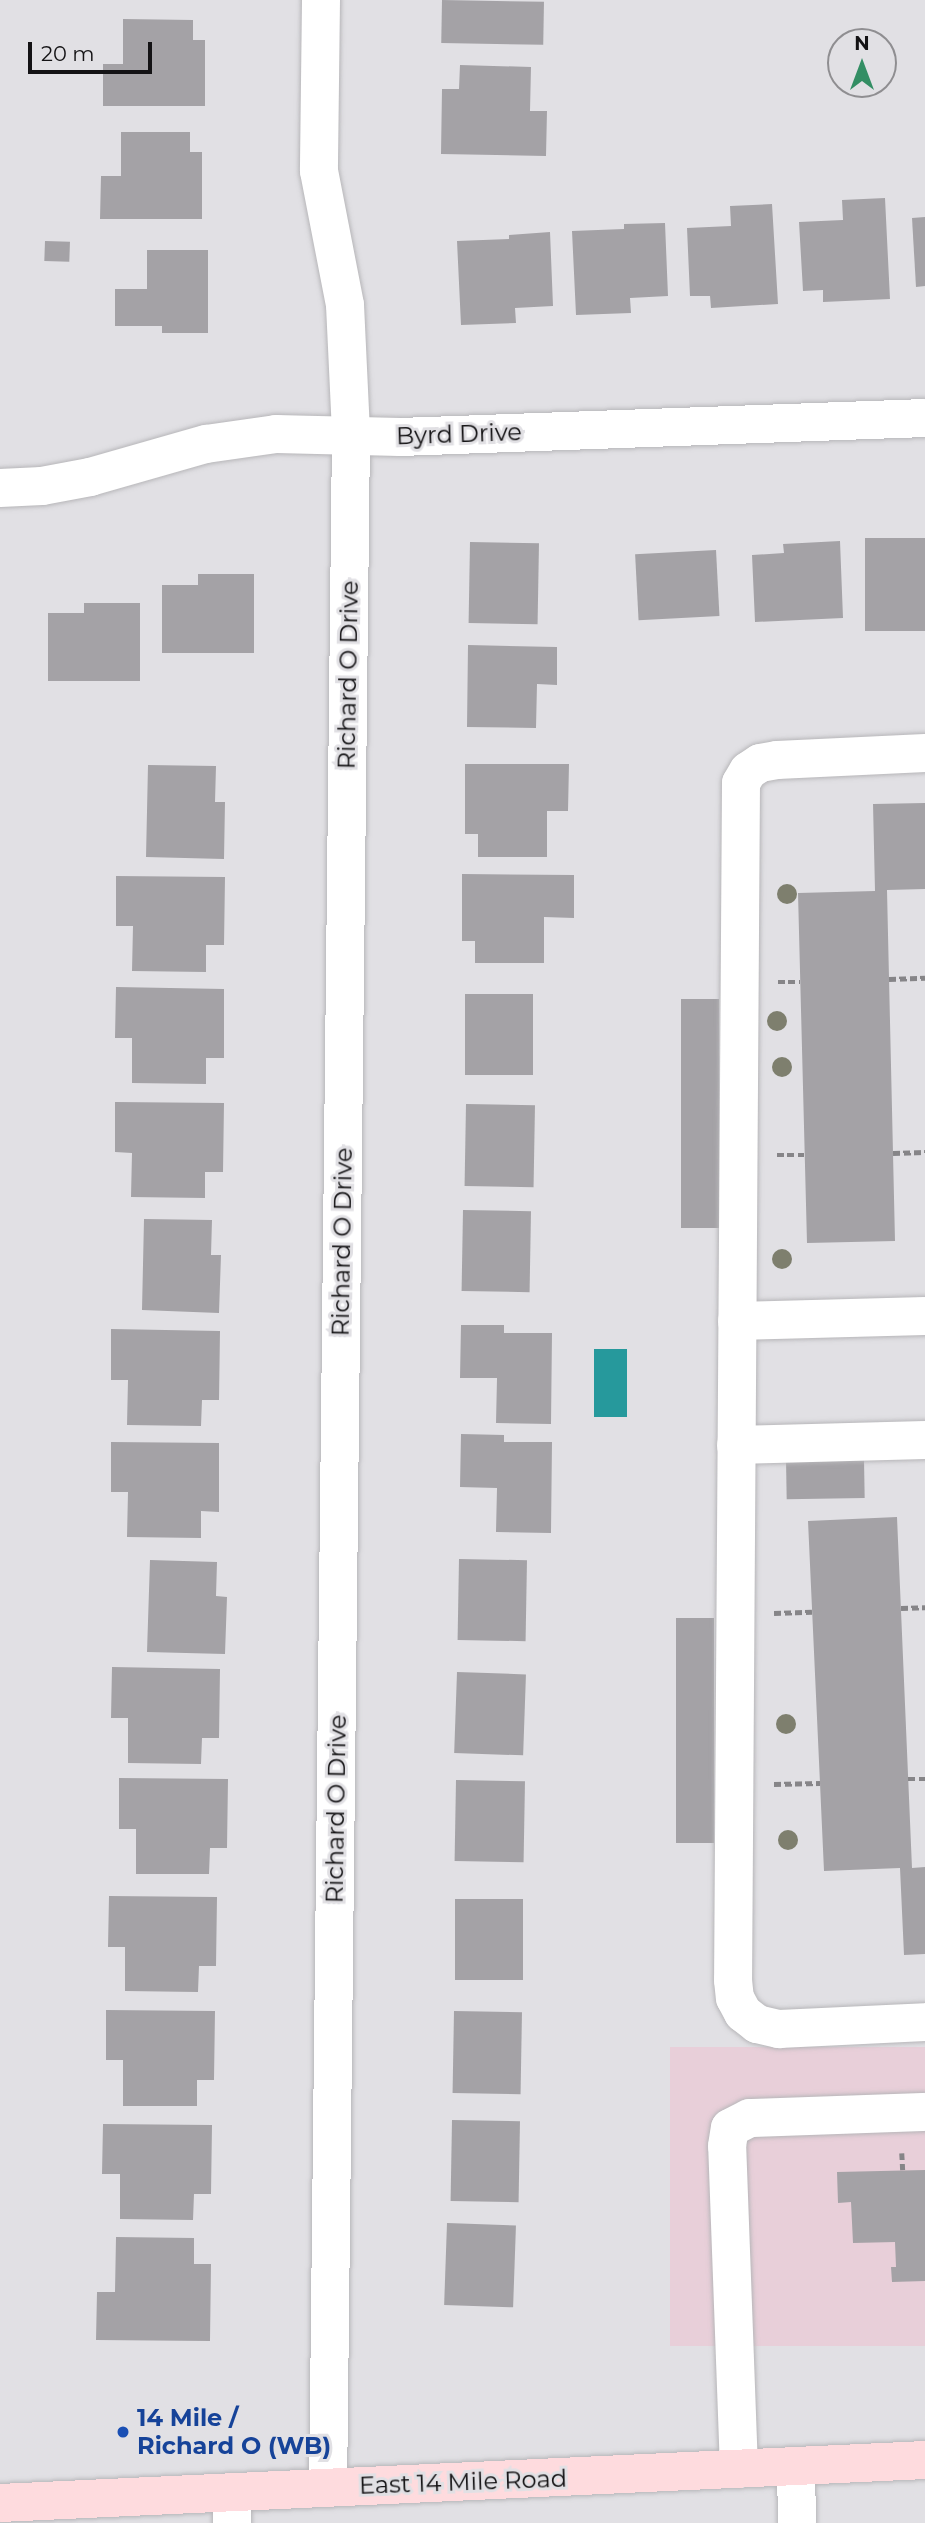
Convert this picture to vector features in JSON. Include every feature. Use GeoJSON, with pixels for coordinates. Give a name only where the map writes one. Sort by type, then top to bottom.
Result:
{"type":"FeatureCollection","features":[{"type":"Feature","properties":{"kind":"main road","name":"East 14 Mile Road"},"geometry":{"type":"LineString","coordinates":[[0,2503],[232,2507],[328,2488],[925,2460]]}},
{"type":"Feature","properties":{"kind":"street","name":"Richard O Drive"},"geometry":{"type":"LineString","coordinates":[[321,0],[319,171],[345,305],[351,434],[328,2488]]}},
{"type":"Feature","properties":{"kind":"street","name":"Byrd Drive"},"geometry":{"type":"LineString","coordinates":[[0,488],[42,486],[90,477],[237,438],[298,433],[400,437],[925,418]]}},
{"type":"Feature","properties":{"kind":"street"},"geometry":{"type":"LineString","coordinates":[[925,753],[768,762],[748,771],[741,783],[735,1998],[743,2013],[757,2024],[779,2029],[925,2022]]}},
{"type":"Feature","properties":{"kind":"street"},"geometry":{"type":"LineString","coordinates":[[737,1321],[925,1315]]}},
{"type":"Feature","properties":{"kind":"street"},"geometry":{"type":"LineString","coordinates":[[736,1445],[925,1440]]}},
{"type":"Feature","properties":{"kind":"street"},"geometry":{"type":"LineString","coordinates":[[738,2469],[727,2146],[730,2128],[750,2118],[925,2112]]}},
{"type":"Feature","properties":{"kind":"street"},"geometry":{"type":"LineString","coordinates":[[796,2466],[797,2523]]}},
{"type":"Feature","properties":{"kind":"path"},"geometry":{"type":"LineString","coordinates":[[889,979],[925,978]]}},
{"type":"Feature","properties":{"kind":"path"},"geometry":{"type":"LineString","coordinates":[[770,983],[800,982]]}},
{"type":"Feature","properties":{"kind":"path"},"geometry":{"type":"LineString","coordinates":[[893,1153],[925,1152]]}},
{"type":"Feature","properties":{"kind":"path"},"geometry":{"type":"LineString","coordinates":[[766,1155],[804,1155]]}},
{"type":"Feature","properties":{"kind":"path"},"geometry":{"type":"LineString","coordinates":[[901,1608],[925,1607]]}},
{"type":"Feature","properties":{"kind":"path"},"geometry":{"type":"LineString","coordinates":[[773,1613],[812,1612]]}},
{"type":"Feature","properties":{"kind":"path"},"geometry":{"type":"LineString","coordinates":[[908,1780],[925,1779]]}},
{"type":"Feature","properties":{"kind":"path"},"geometry":{"type":"LineString","coordinates":[[771,1785],[820,1783]]}},
{"type":"Feature","properties":{"kind":"shaded area"},"geometry":{"type":"Polygon","coordinates":[[[670,2047],[925,2047],[925,2346],[670,2346],[670,2047]]]}},
{"type":"Feature","properties":{"kind":"water"},"geometry":{"type":"Polygon","coordinates":[[[594,1349],[627,1349],[627,1417],[594,1417],[594,1349]]]}},
{"type":"Feature","properties":{"kind":"building"},"geometry":{"type":"Polygon","coordinates":[[[442,0],[544,2],[543,45],[441,43],[442,0]]]}},
{"type":"Feature","properties":{"kind":"building"},"geometry":{"type":"Polygon","coordinates":[[[123,19],[193,20],[193,40],[205,40],[205,106],[103,106],[103,64],[123,64],[123,19]]]}},
{"type":"Feature","properties":{"kind":"building"},"geometry":{"type":"Polygon","coordinates":[[[460,65],[531,67],[530,111],[547,111],[546,156],[441,154],[442,89],[459,89],[460,65]]]}},
{"type":"Feature","properties":{"kind":"building"},"geometry":{"type":"Polygon","coordinates":[[[121,132],[190,132],[190,152],[202,152],[202,219],[100,219],[101,176],[121,176],[121,132]]]}},
{"type":"Feature","properties":{"kind":"building"},"geometry":{"type":"Polygon","coordinates":[[[885,198],[890,299],[823,302],[823,290],[803,291],[799,222],[843,220],[842,200],[885,198]]]}},
{"type":"Feature","properties":{"kind":"building"},"geometry":{"type":"Polygon","coordinates":[[[772,204],[778,304],[711,308],[710,296],[690,296],[687,228],[731,226],[730,206],[772,204]]]}},
{"type":"Feature","properties":{"kind":"building"},"geometry":{"type":"Polygon","coordinates":[[[925,217],[925,286],[916,287],[912,218],[925,217]]]}},
{"type":"Feature","properties":{"kind":"building"},"geometry":{"type":"Polygon","coordinates":[[[665,223],[668,296],[630,298],[631,313],[576,315],[572,231],[624,229],[624,224],[665,223]]]}},
{"type":"Feature","properties":{"kind":"building"},"geometry":{"type":"Polygon","coordinates":[[[550,232],[553,306],[515,308],[516,323],[461,325],[457,241],[509,239],[509,235],[550,232]]]}},
{"type":"Feature","properties":{"kind":"building"},"geometry":{"type":"Polygon","coordinates":[[[45,241],[70,242],[69,262],[44,261],[45,241]]]}},
{"type":"Feature","properties":{"kind":"building"},"geometry":{"type":"Polygon","coordinates":[[[147,250],[208,250],[208,333],[162,333],[162,326],[115,326],[115,289],[147,289],[147,250]]]}},
{"type":"Feature","properties":{"kind":"building"},"geometry":{"type":"Polygon","coordinates":[[[865,538],[925,538],[925,631],[865,631],[865,538]]]}},
{"type":"Feature","properties":{"kind":"building"},"geometry":{"type":"Polygon","coordinates":[[[840,541],[843,618],[755,622],[752,555],[784,553],[783,544],[840,541]]]}},
{"type":"Feature","properties":{"kind":"building"},"geometry":{"type":"Polygon","coordinates":[[[470,542],[539,543],[538,624],[469,623],[470,542]]]}},
{"type":"Feature","properties":{"kind":"building"},"geometry":{"type":"Polygon","coordinates":[[[716,550],[719,616],[639,620],[635,554],[716,550]]]}},
{"type":"Feature","properties":{"kind":"building"},"geometry":{"type":"Polygon","coordinates":[[[198,574],[254,574],[254,653],[162,653],[162,585],[198,585],[198,574]]]}},
{"type":"Feature","properties":{"kind":"building"},"geometry":{"type":"Polygon","coordinates":[[[84,603],[140,603],[140,681],[48,681],[48,613],[84,613],[84,603]]]}},
{"type":"Feature","properties":{"kind":"building"},"geometry":{"type":"Polygon","coordinates":[[[468,645],[557,647],[557,685],[537,684],[536,728],[467,727],[468,645]]]}},
{"type":"Feature","properties":{"kind":"building"},"geometry":{"type":"Polygon","coordinates":[[[465,764],[569,764],[568,811],[547,811],[547,857],[478,857],[478,834],[465,834],[465,764]]]}},
{"type":"Feature","properties":{"kind":"building"},"geometry":{"type":"Polygon","coordinates":[[[148,765],[216,766],[215,802],[225,802],[224,859],[146,857],[148,765]]]}},
{"type":"Feature","properties":{"kind":"building"},"geometry":{"type":"Polygon","coordinates":[[[925,803],[925,889],[887,890],[895,1241],[807,1243],[798,893],[875,891],[873,804],[925,803]]]}},
{"type":"Feature","properties":{"kind":"building"},"geometry":{"type":"Polygon","coordinates":[[[462,874],[574,875],[574,918],[544,917],[544,963],[475,963],[475,941],[462,941],[462,874]]]}},
{"type":"Feature","properties":{"kind":"building"},"geometry":{"type":"Polygon","coordinates":[[[116,876],[225,877],[224,945],[206,945],[206,972],[132,971],[133,926],[116,926],[116,876]]]}},
{"type":"Feature","properties":{"kind":"building"},"geometry":{"type":"Polygon","coordinates":[[[116,987],[224,989],[224,1058],[206,1058],[206,1084],[132,1083],[132,1038],[115,1038],[116,987]]]}},
{"type":"Feature","properties":{"kind":"building"},"geometry":{"type":"Polygon","coordinates":[[[465,994],[533,994],[533,1075],[465,1075],[465,994]]]}},
{"type":"Feature","properties":{"kind":"building"},"geometry":{"type":"Polygon","coordinates":[[[681,999],[719,999],[719,1228],[681,1228],[681,999]]]}},
{"type":"Feature","properties":{"kind":"building"},"geometry":{"type":"Polygon","coordinates":[[[115,1102],[224,1103],[223,1172],[205,1172],[205,1198],[131,1197],[132,1153],[115,1152],[115,1102]]]}},
{"type":"Feature","properties":{"kind":"building"},"geometry":{"type":"Polygon","coordinates":[[[466,1104],[535,1105],[534,1187],[465,1186],[466,1104]]]}},
{"type":"Feature","properties":{"kind":"building"},"geometry":{"type":"Polygon","coordinates":[[[463,1210],[531,1211],[530,1292],[462,1291],[463,1210]]]}},
{"type":"Feature","properties":{"kind":"building"},"geometry":{"type":"Polygon","coordinates":[[[144,1219],[212,1220],[211,1255],[221,1255],[219,1313],[142,1310],[144,1219]]]}},
{"type":"Feature","properties":{"kind":"building"},"geometry":{"type":"Polygon","coordinates":[[[461,1325],[504,1325],[504,1333],[552,1333],[551,1424],[496,1423],[497,1378],[460,1378],[461,1325]]]}},
{"type":"Feature","properties":{"kind":"building"},"geometry":{"type":"Polygon","coordinates":[[[111,1329],[220,1331],[219,1400],[202,1400],[201,1426],[127,1425],[128,1380],[111,1380],[111,1329]]]}},
{"type":"Feature","properties":{"kind":"building"},"geometry":{"type":"Polygon","coordinates":[[[461,1434],[504,1435],[504,1442],[552,1442],[551,1533],[496,1532],[497,1488],[460,1487],[461,1434]]]}},
{"type":"Feature","properties":{"kind":"building"},"geometry":{"type":"Polygon","coordinates":[[[111,1442],[219,1443],[219,1512],[201,1511],[201,1538],[127,1537],[128,1492],[111,1492],[111,1442]]]}},
{"type":"Feature","properties":{"kind":"building"},"geometry":{"type":"Polygon","coordinates":[[[864,1459],[865,1498],[787,1499],[786,1460],[864,1459]]]}},
{"type":"Feature","properties":{"kind":"building"},"geometry":{"type":"Polygon","coordinates":[[[897,1517],[912,1868],[925,1867],[925,1954],[904,1955],[900,1868],[824,1871],[808,1521],[897,1517]]]}},
{"type":"Feature","properties":{"kind":"building"},"geometry":{"type":"Polygon","coordinates":[[[459,1559],[527,1560],[526,1641],[458,1640],[459,1559]]]}},
{"type":"Feature","properties":{"kind":"building"},"geometry":{"type":"Polygon","coordinates":[[[150,1560],[217,1562],[216,1596],[227,1597],[225,1654],[147,1652],[150,1560]]]}},
{"type":"Feature","properties":{"kind":"building"},"geometry":{"type":"Polygon","coordinates":[[[676,1618],[714,1618],[714,1843],[676,1843],[676,1618]]]}},
{"type":"Feature","properties":{"kind":"building"},"geometry":{"type":"Polygon","coordinates":[[[112,1667],[220,1669],[219,1738],[202,1738],[201,1764],[128,1763],[128,1718],[111,1718],[112,1667]]]}},
{"type":"Feature","properties":{"kind":"building"},"geometry":{"type":"Polygon","coordinates":[[[457,1672],[526,1674],[523,1755],[454,1753],[457,1672]]]}},
{"type":"Feature","properties":{"kind":"building"},"geometry":{"type":"Polygon","coordinates":[[[119,1778],[228,1779],[227,1848],[210,1848],[209,1874],[136,1874],[136,1829],[119,1829],[119,1778]]]}},
{"type":"Feature","properties":{"kind":"building"},"geometry":{"type":"Polygon","coordinates":[[[456,1780],[525,1781],[524,1862],[455,1861],[456,1780]]]}},
{"type":"Feature","properties":{"kind":"building"},"geometry":{"type":"Polygon","coordinates":[[[109,1896],[217,1897],[216,1966],[199,1966],[198,1992],[125,1991],[125,1947],[108,1947],[109,1896]]]}},
{"type":"Feature","properties":{"kind":"building"},"geometry":{"type":"Polygon","coordinates":[[[455,1899],[523,1899],[523,1980],[455,1980],[455,1899]]]}},
{"type":"Feature","properties":{"kind":"building"},"geometry":{"type":"Polygon","coordinates":[[[106,2010],[215,2011],[214,2080],[197,2080],[197,2106],[123,2106],[123,2060],[106,2060],[106,2010]]]}},
{"type":"Feature","properties":{"kind":"building"},"geometry":{"type":"Polygon","coordinates":[[[454,2011],[522,2012],[521,2094],[453,2093],[454,2011]]]}},
{"type":"Feature","properties":{"kind":"building"},"geometry":{"type":"Polygon","coordinates":[[[452,2120],[520,2121],[519,2202],[451,2201],[452,2120]]]}},
{"type":"Feature","properties":{"kind":"building"},"geometry":{"type":"Polygon","coordinates":[[[103,2124],[212,2125],[211,2194],[194,2194],[193,2220],[120,2219],[120,2174],[102,2174],[103,2124]]]}},
{"type":"Feature","properties":{"kind":"building"},"geometry":{"type":"Polygon","coordinates":[[[925,2170],[925,2281],[892,2282],[891,2267],[896,2267],[895,2242],[853,2243],[851,2202],[838,2203],[837,2172],[925,2170]]]}},
{"type":"Feature","properties":{"kind":"building"},"geometry":{"type":"Polygon","coordinates":[[[447,2223],[516,2225],[513,2307],[444,2305],[447,2223]]]}},
{"type":"Feature","properties":{"kind":"building"},"geometry":{"type":"Polygon","coordinates":[[[116,2237],[194,2238],[194,2264],[211,2264],[210,2341],[96,2340],[97,2292],[115,2292],[116,2237]]]}},
{"type":"Feature","properties":{"kind":"place","name":"14 Mile / Richard O (WB)"},"geometry":{"type":"Point","coordinates":[123,2432]}}]}
